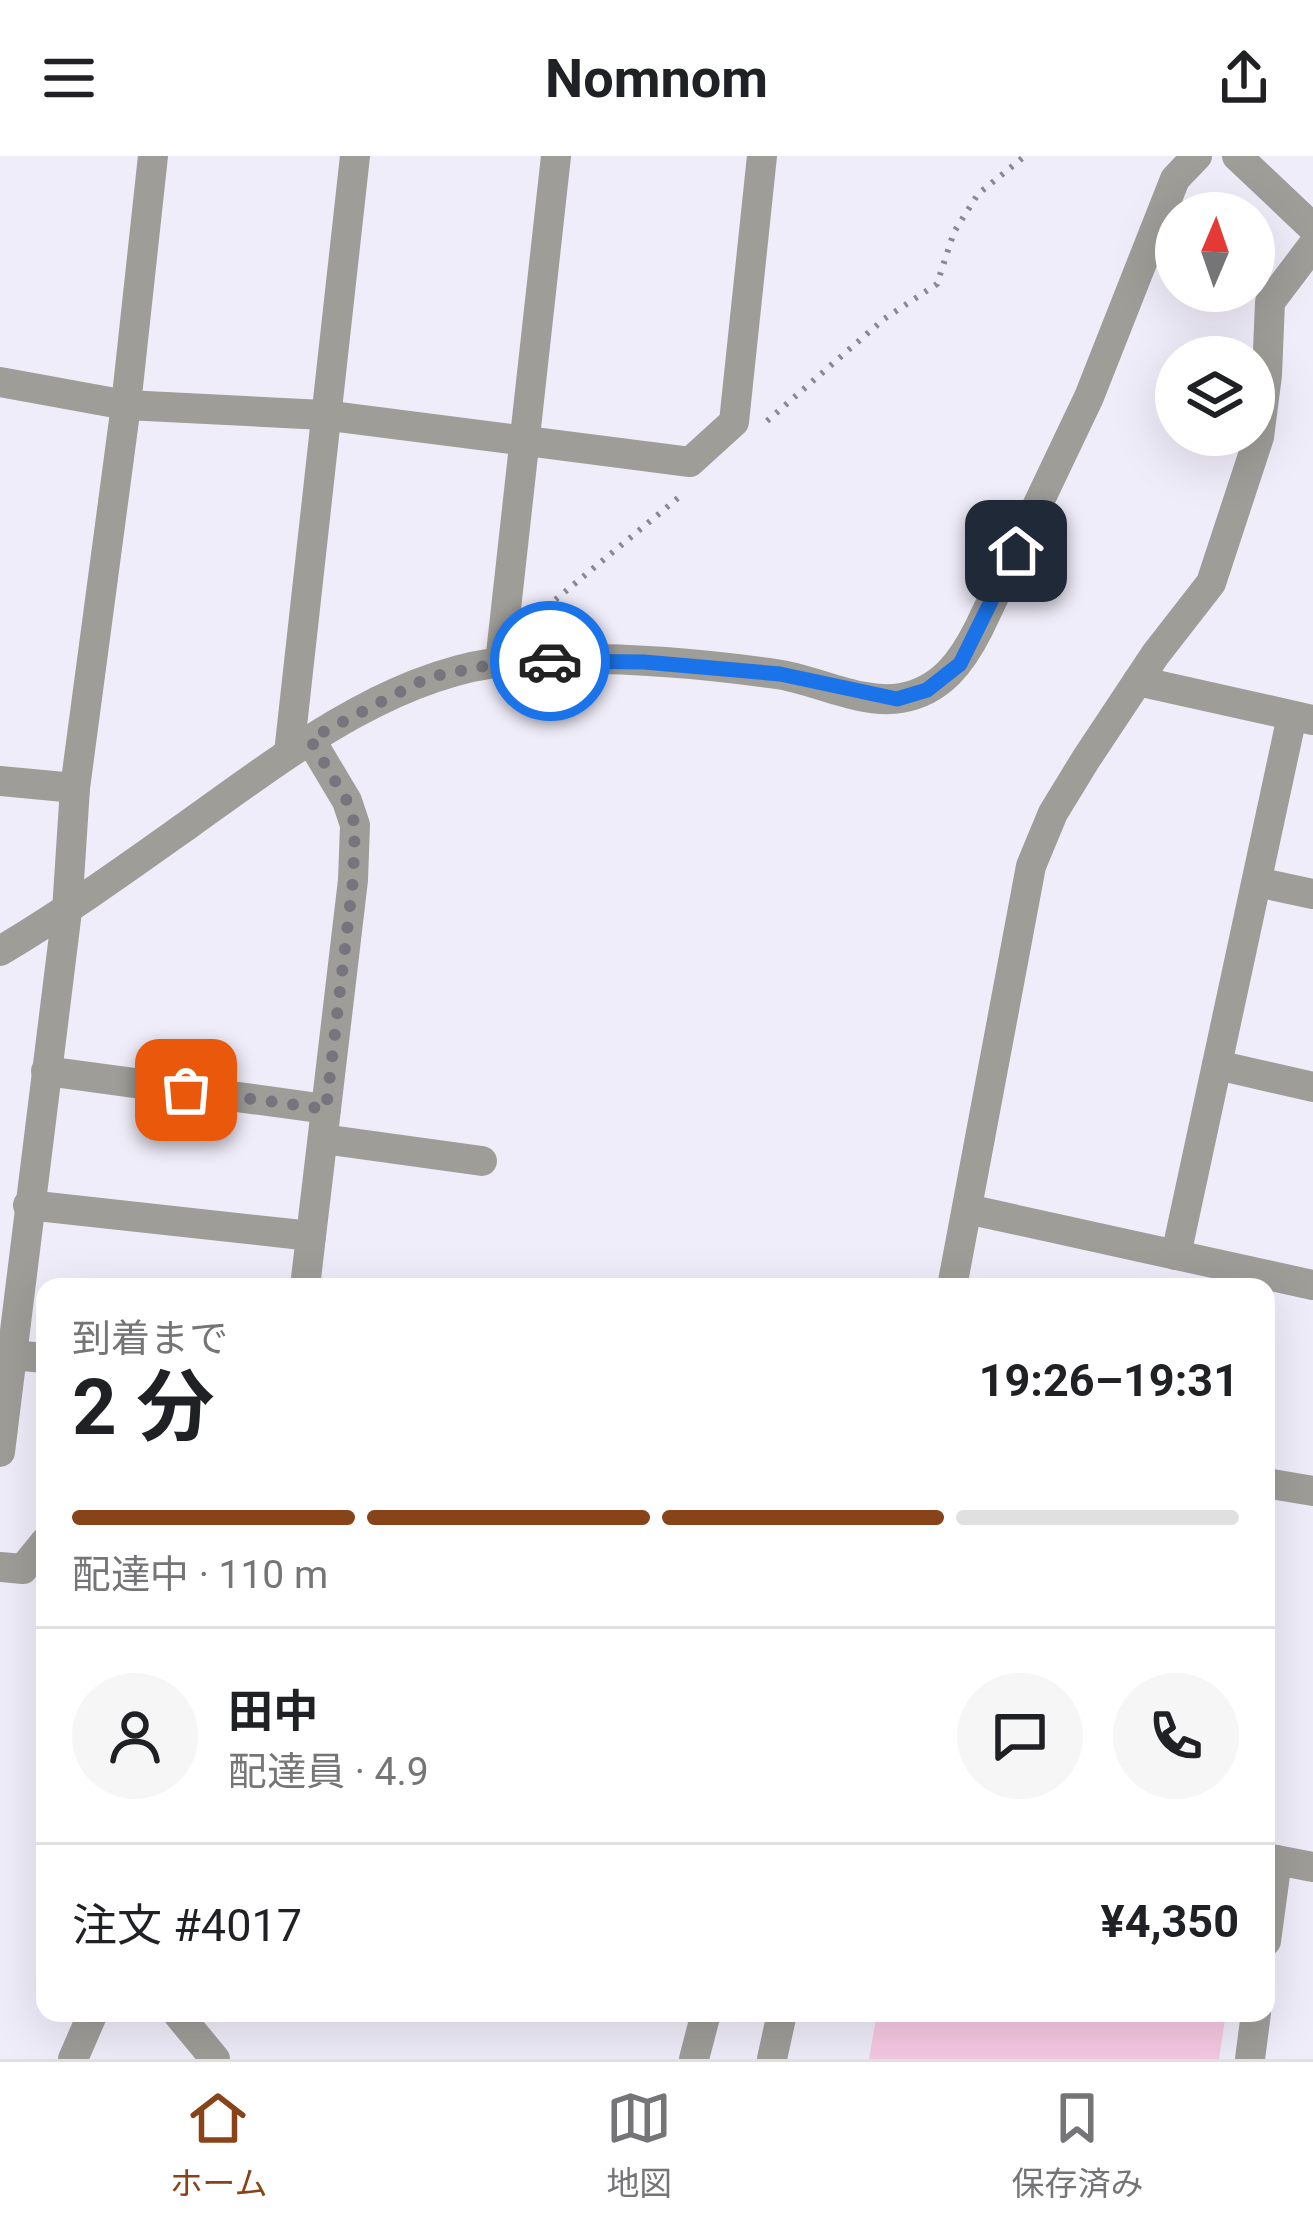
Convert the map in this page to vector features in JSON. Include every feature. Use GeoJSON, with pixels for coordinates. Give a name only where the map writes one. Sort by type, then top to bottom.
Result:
{"type":"FeatureCollection","features":[{"type":"Feature","properties":{"kind":"street"},"geometry":{"type":"LineString","coordinates":[[0,1452],[153,156]]}},
{"type":"Feature","properties":{"kind":"street"},"geometry":{"type":"LineString","coordinates":[[306,1278],[353,880],[355,825],[347,801],[300,746],[323,415],[355,156]]}},
{"type":"Feature","properties":{"kind":"street"},"geometry":{"type":"LineString","coordinates":[[501,653],[556,156]]}},
{"type":"Feature","properties":{"kind":"street"},"geometry":{"type":"LineString","coordinates":[[0,382],[126,405],[323,415],[690,462],[734,422],[762,156]]}},
{"type":"Feature","properties":{"kind":"street"},"geometry":{"type":"LineString","coordinates":[[0,951],[67,911],[300,746],[429,677],[501,653],[780,674],[897,699],[927,690],[960,664],[1089,397],[1175,179],[1197,156]]}},
{"type":"Feature","properties":{"kind":"street"},"geometry":{"type":"LineString","coordinates":[[1237,156],[1313,228]]}},
{"type":"Feature","properties":{"kind":"street"},"geometry":{"type":"LineString","coordinates":[[954,1278],[1031,866],[1053,813],[1138,682],[1211,583],[1259,437],[1270,302],[1313,245]]}},
{"type":"Feature","properties":{"kind":"street"},"geometry":{"type":"LineString","coordinates":[[1138,682],[1302,718],[1256,882],[1176,1255]]}},
{"type":"Feature","properties":{"kind":"street"},"geometry":{"type":"LineString","coordinates":[[0,781],[76,788]]}},
{"type":"Feature","properties":{"kind":"street"},"geometry":{"type":"LineString","coordinates":[[1256,882],[1313,894]]}},
{"type":"Feature","properties":{"kind":"street"},"geometry":{"type":"LineString","coordinates":[[1217,1065],[1313,1087]]}},
{"type":"Feature","properties":{"kind":"street"},"geometry":{"type":"LineString","coordinates":[[46,1071],[324,1124],[482,1161]]}},
{"type":"Feature","properties":{"kind":"street"},"geometry":{"type":"LineString","coordinates":[[28,1205],[311,1236]]}},
{"type":"Feature","properties":{"kind":"street"},"geometry":{"type":"LineString","coordinates":[[967,1209],[1313,1285]]}},
{"type":"Feature","properties":{"kind":"street"},"geometry":{"type":"LineString","coordinates":[[11,1355],[36,1357]]}},
{"type":"Feature","properties":{"kind":"street"},"geometry":{"type":"LineString","coordinates":[[1275,1485],[1313,1491]]}},
{"type":"Feature","properties":{"kind":"street"},"geometry":{"type":"LineString","coordinates":[[0,1568],[23,1568],[36,1553]]}},
{"type":"Feature","properties":{"kind":"street"},"geometry":{"type":"LineString","coordinates":[[1275,1860],[1313,1867]]}},
{"type":"Feature","properties":{"kind":"street"},"geometry":{"type":"LineString","coordinates":[[73,2059],[89,2022]]}},
{"type":"Feature","properties":{"kind":"street"},"geometry":{"type":"LineString","coordinates":[[184,2022],[215,2059]]}},
{"type":"Feature","properties":{"kind":"street"},"geometry":{"type":"LineString","coordinates":[[694,2059],[704,2022]]}},
{"type":"Feature","properties":{"kind":"street"},"geometry":{"type":"LineString","coordinates":[[772,2059],[780,2022]]}},
{"type":"Feature","properties":{"kind":"street"},"geometry":{"type":"LineString","coordinates":[[1250,2059],[1255,2022]]}},
{"type":"Feature","properties":{"kind":"path"},"geometry":{"type":"LineString","coordinates":[[760,428],[884,319],[938,284],[955,232],[978,194],[1025,156]]}},
{"type":"Feature","properties":{"kind":"path"},"geometry":{"type":"LineString","coordinates":[[501,653],[689,490]]}},
{"type":"Feature","properties":{"kind":"building"},"geometry":{"type":"Polygon","coordinates":[[[875,2022],[1225,2022],[1219,2059],[869,2059],[875,2022]]]}},
{"type":"Feature","properties":{"kind":"way so far"},"geometry":{"type":"LineString","coordinates":[[186,1090],[326,1109],[355,825],[347,801],[310,739],[429,677],[511,661],[550,661]]}},
{"type":"Feature","properties":{"kind":"route"},"geometry":{"type":"LineString","coordinates":[[550,661],[644,662],[780,674],[897,699],[927,690],[960,664],[1016,551]]}}]}
